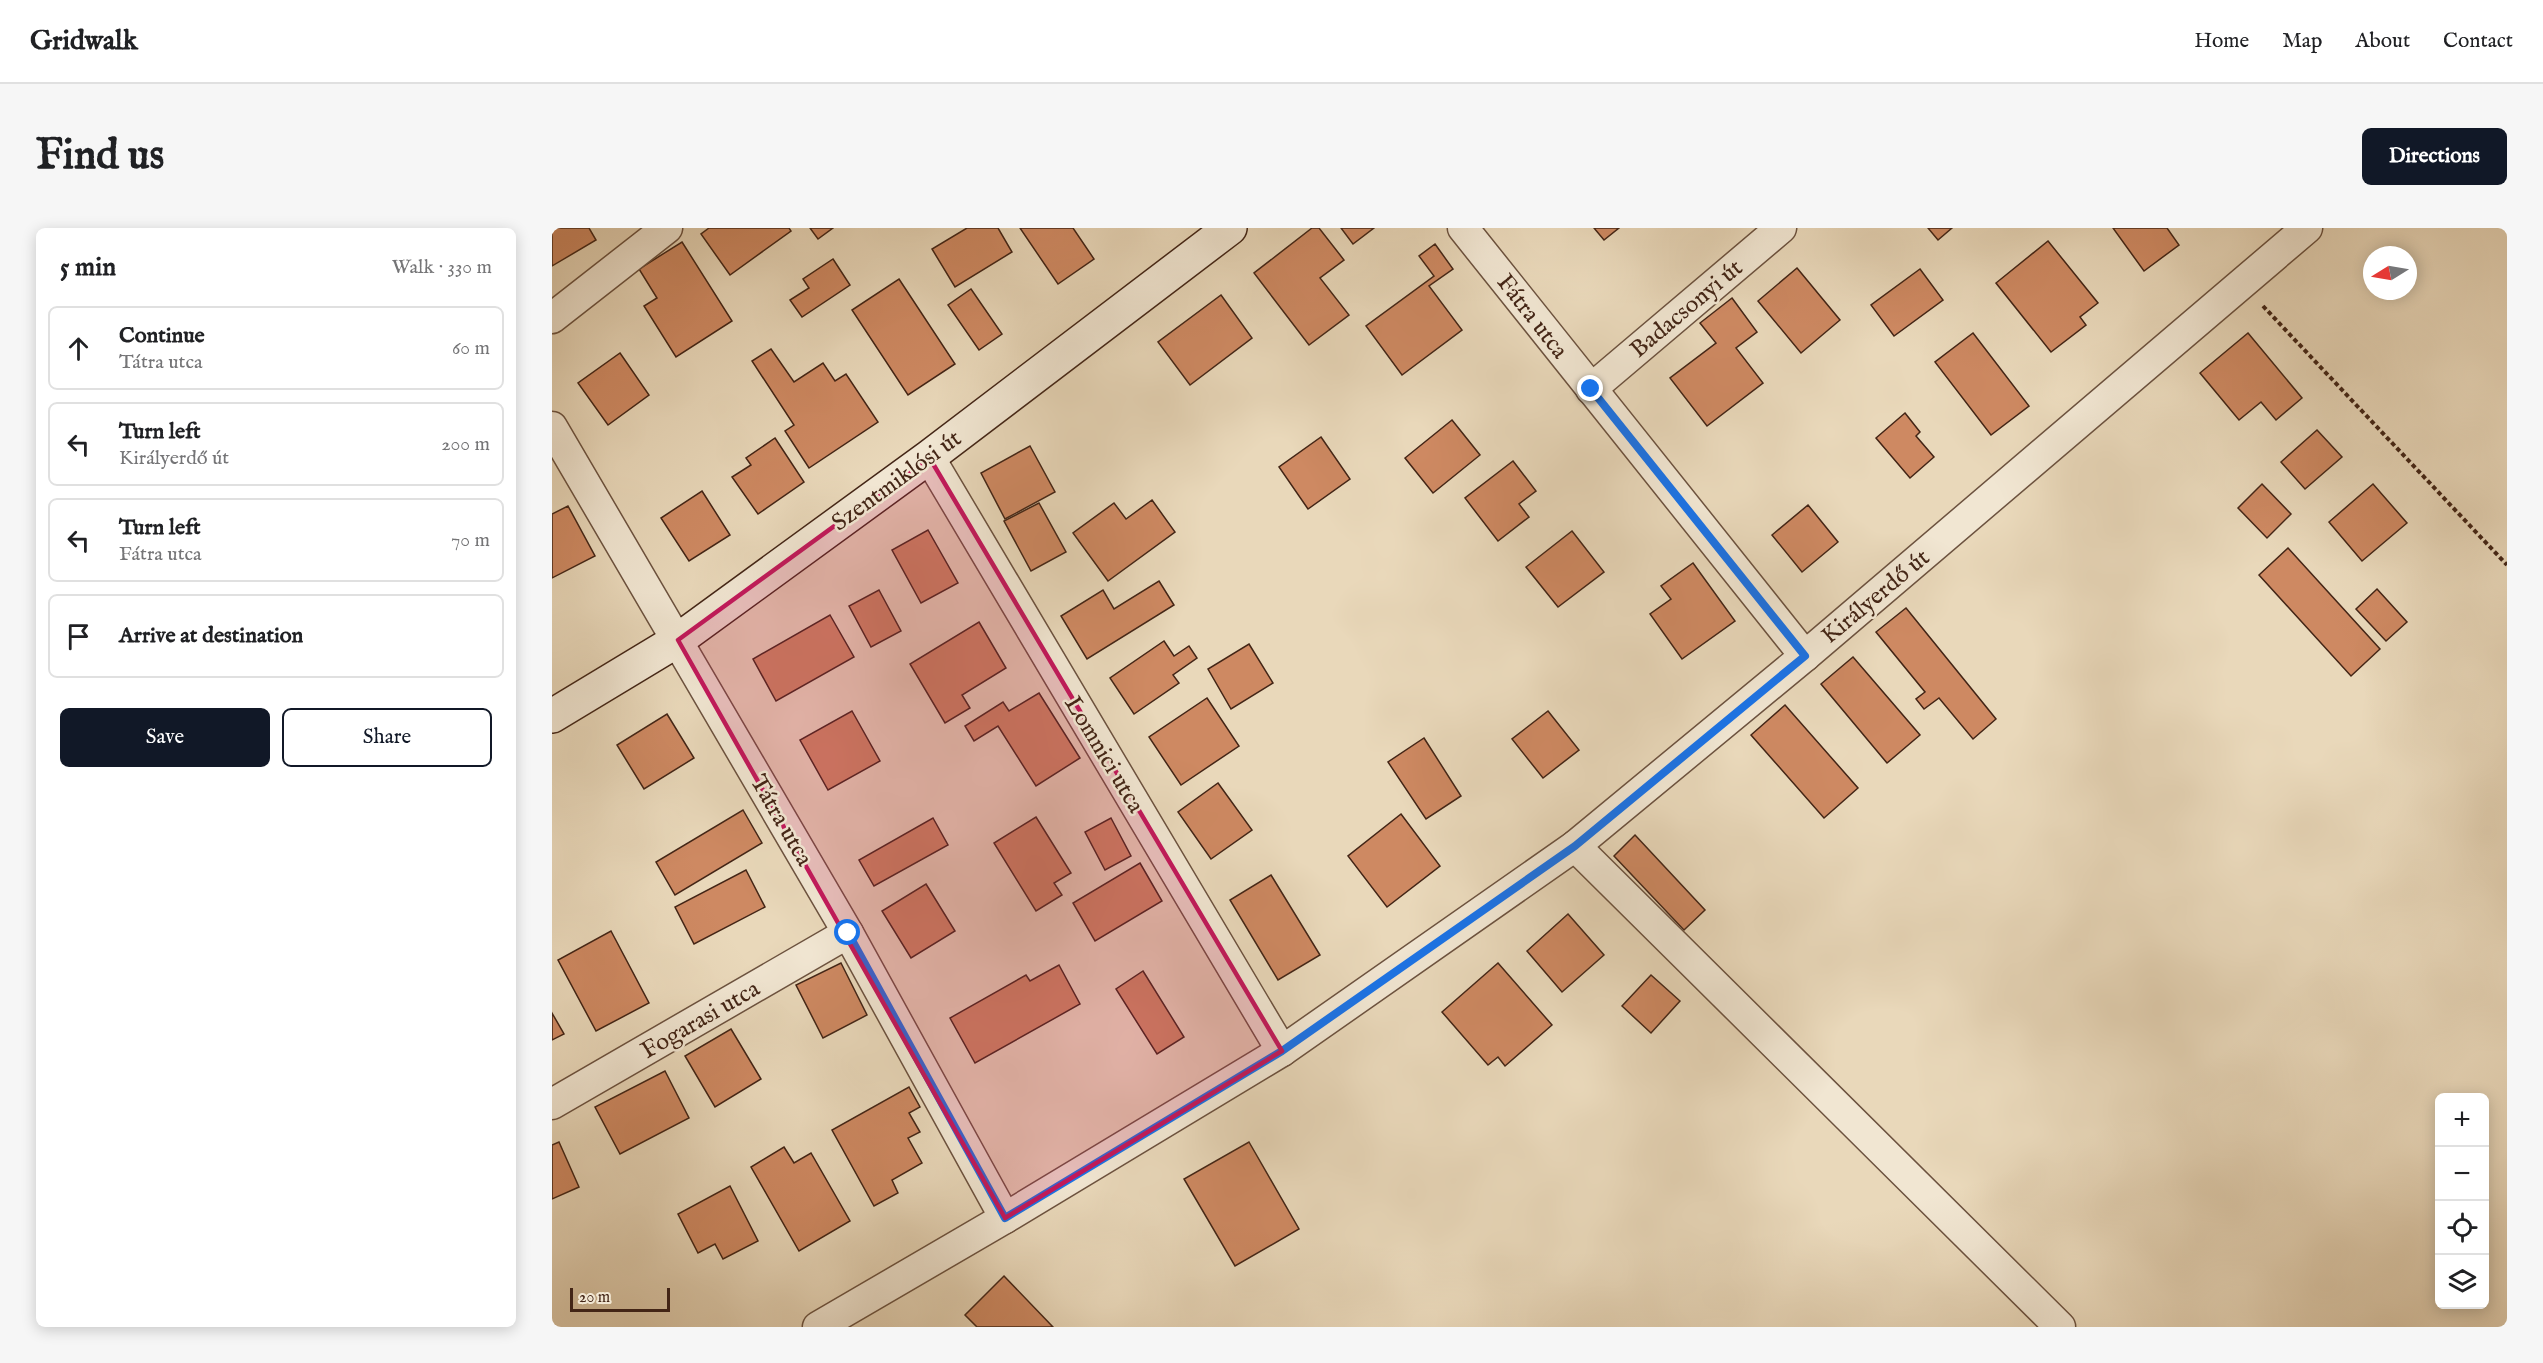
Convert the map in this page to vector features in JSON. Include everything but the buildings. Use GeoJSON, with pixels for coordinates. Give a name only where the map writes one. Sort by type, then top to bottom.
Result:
{"type":"FeatureCollection","features":[{"type":"Feature","properties":{"kind":"street"},"geometry":{"type":"LineString","coordinates":[[552,318],[667,228]]}},
{"type":"Feature","properties":{"kind":"street","name":"Szentmiklósi út"},"geometry":{"type":"LineString","coordinates":[[552,716],[678,640],[929,457],[1230,228]]}},
{"type":"Feature","properties":{"kind":"street","name":"Fátra utca"},"geometry":{"type":"LineString","coordinates":[[1463,228],[1805,656]]}},
{"type":"Feature","properties":{"kind":"street","name":"Badacsonyi út"},"geometry":{"type":"LineString","coordinates":[[1591,389],[1781,228]]}},
{"type":"Feature","properties":{"kind":"street","name":"Királyerdő út"},"geometry":{"type":"LineString","coordinates":[[818,1327],[1005,1218],[1282,1051],[1575,846],[1805,656],[2307,228]]}},
{"type":"Feature","properties":{"kind":"street","name":"Tátra utca"},"geometry":{"type":"LineString","coordinates":[[552,427],[848,933],[1005,1218]]}},
{"type":"Feature","properties":{"kind":"street","name":"Lomnici utca"},"geometry":{"type":"LineString","coordinates":[[929,457],[1282,1051]]}},
{"type":"Feature","properties":{"kind":"street"},"geometry":{"type":"LineString","coordinates":[[1575,846],[2060,1327]]}},
{"type":"Feature","properties":{"kind":"street","name":"Fogarasi utca"},"geometry":{"type":"LineString","coordinates":[[552,1104],[848,933]]}},
{"type":"Feature","properties":{"kind":"path"},"geometry":{"type":"LineString","coordinates":[[2242,283],[2507,565]]}},
{"type":"Feature","properties":{"kind":"highlighted area"},"geometry":{"type":"Polygon","coordinates":[[[929,457],[1282,1051],[1005,1218],[678,640],[929,457]]]}},
{"type":"Feature","properties":{"kind":"route"},"geometry":{"type":"LineString","coordinates":[[848,933],[1005,1218],[1282,1051],[1575,846],[1805,656],[1591,389]]}}]}
